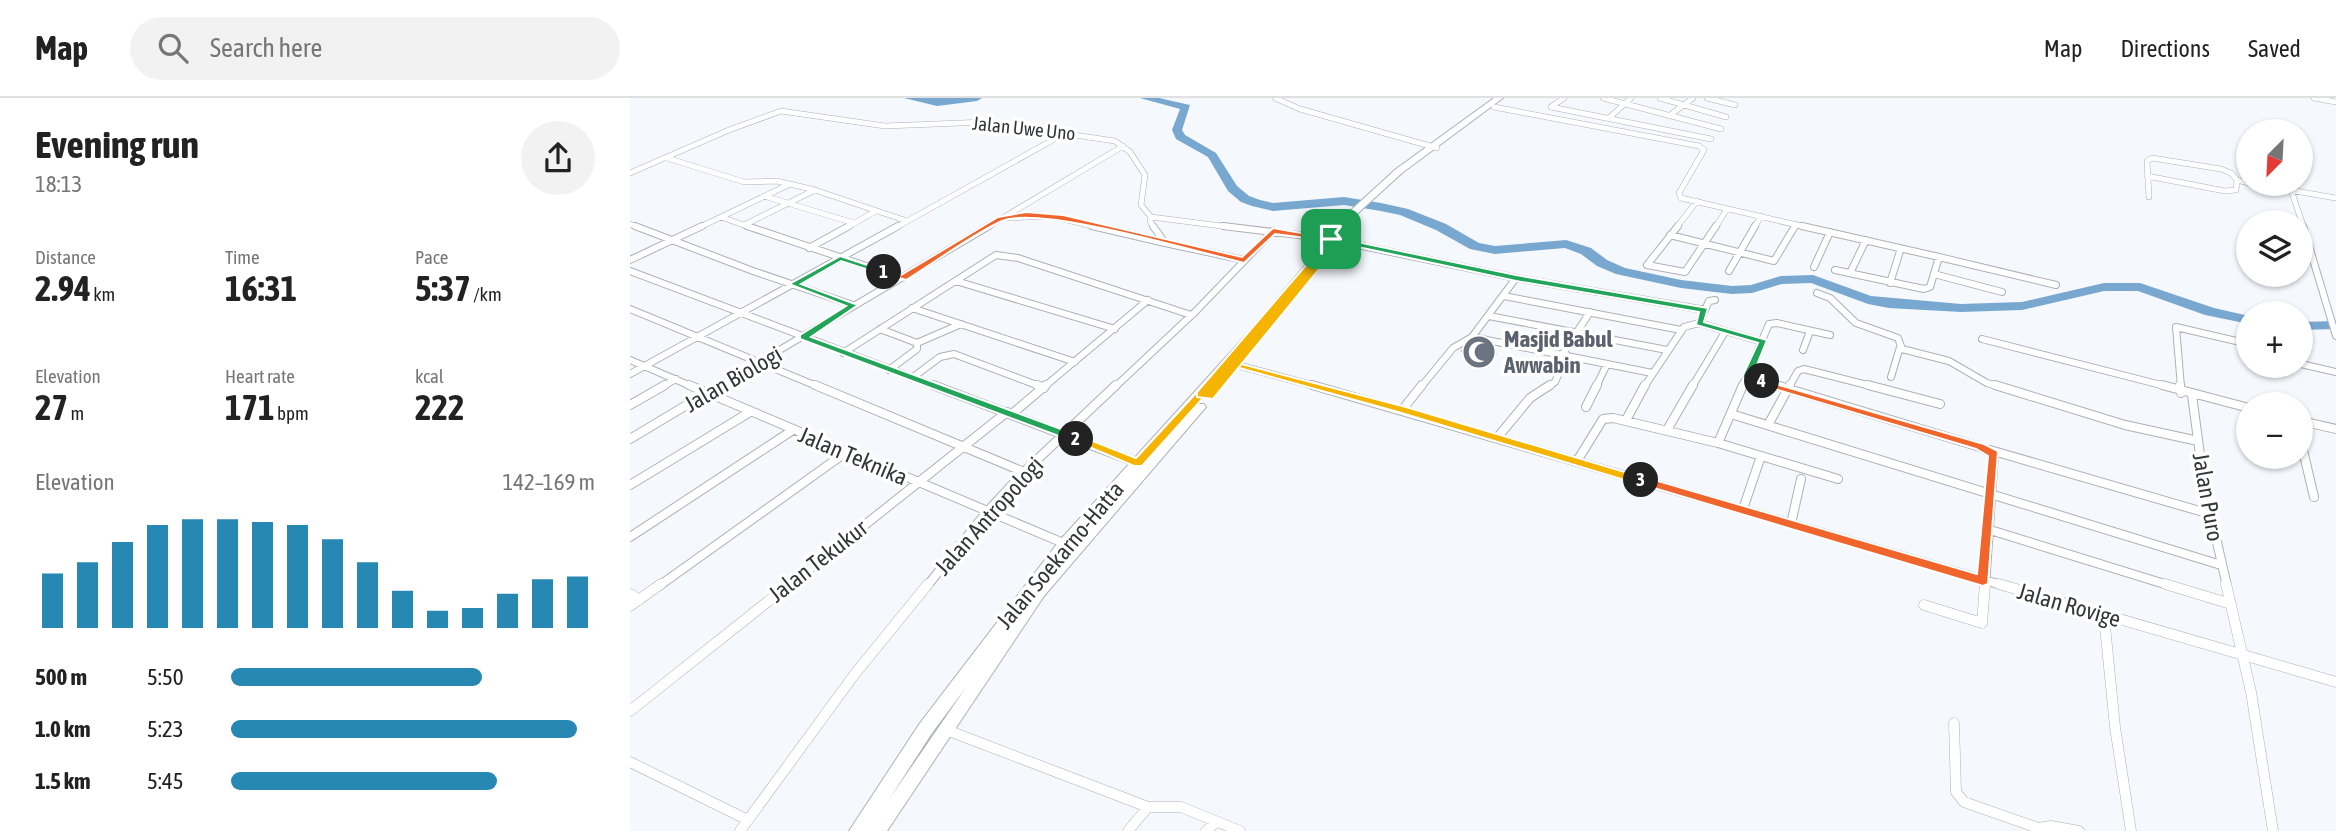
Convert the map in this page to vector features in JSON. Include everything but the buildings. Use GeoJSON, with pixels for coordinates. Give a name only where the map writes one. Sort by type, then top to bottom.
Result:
{"type":"FeatureCollection","features":[{"type":"Feature","properties":{"kind":"main road","name":"Jalan Soekarno-Hatta"},"geometry":{"type":"LineString","coordinates":[[877,831],[1071,546],[1205,395],[1372,198],[1499,98]]}},
{"type":"Feature","properties":{"kind":"main road","name":"Jalan Soekarno-Hatta"},"geometry":{"type":"LineString","coordinates":[[1434,147],[1507,98]]}},
{"type":"Feature","properties":{"kind":"main road","name":"Jalan Soekarno-Hatta"},"geometry":{"type":"LineString","coordinates":[[858,831],[926,729],[1071,546],[1138,463],[1237,365],[1335,240]]}},
{"type":"Feature","properties":{"kind":"street"},"geometry":{"type":"LineString","coordinates":[[1275,98],[1300,109],[1434,147]]}},
{"type":"Feature","properties":{"kind":"street"},"geometry":{"type":"LineString","coordinates":[[1541,115],[1564,98]]}},
{"type":"Feature","properties":{"kind":"street"},"geometry":{"type":"LineString","coordinates":[[1603,98],[1721,129]]}},
{"type":"Feature","properties":{"kind":"street"},"geometry":{"type":"LineString","coordinates":[[1609,118],[1631,98]]}},
{"type":"Feature","properties":{"kind":"street"},"geometry":{"type":"LineString","coordinates":[[1650,98],[1726,117]]}},
{"type":"Feature","properties":{"kind":"street"},"geometry":{"type":"LineString","coordinates":[[1660,98],[1685,106]]}},
{"type":"Feature","properties":{"kind":"street"},"geometry":{"type":"LineString","coordinates":[[1669,117],[1693,98]]}},
{"type":"Feature","properties":{"kind":"street"},"geometry":{"type":"LineString","coordinates":[[1707,98],[1735,105]]}},
{"type":"Feature","properties":{"kind":"street"},"geometry":{"type":"LineString","coordinates":[[2314,98],[2336,102]]}},
{"type":"Feature","properties":{"kind":"street"},"geometry":{"type":"LineString","coordinates":[[1494,107],[1667,138],[1702,147],[1704,150],[1678,195],[1727,209],[2056,285]]}},
{"type":"Feature","properties":{"kind":"street"},"geometry":{"type":"LineString","coordinates":[[1551,107],[1711,139]]}},
{"type":"Feature","properties":{"kind":"street","name":"Jalan Uwe Uno"},"geometry":{"type":"LineString","coordinates":[[630,173],[717,135],[785,111],[885,126],[986,122],[1102,137],[1123,146]]}},
{"type":"Feature","properties":{"kind":"street"},"geometry":{"type":"LineString","coordinates":[[630,374],[1068,132]]}},
{"type":"Feature","properties":{"kind":"street"},"geometry":{"type":"LineString","coordinates":[[1123,146],[1130,152],[1144,175],[1141,205],[1165,243]]}},
{"type":"Feature","properties":{"kind":"street","name":"Jalan Biologi"},"geometry":{"type":"LineString","coordinates":[[630,439],[1123,146]]}},
{"type":"Feature","properties":{"kind":"street"},"geometry":{"type":"LineString","coordinates":[[667,158],[744,182],[767,181],[815,190],[907,221]]}},
{"type":"Feature","properties":{"kind":"street"},"geometry":{"type":"LineString","coordinates":[[2149,197],[2147,161],[2156,158],[2221,169],[2231,173],[2236,179]]}},
{"type":"Feature","properties":{"kind":"street"},"geometry":{"type":"LineString","coordinates":[[2147,176],[2225,191],[2236,190]]}},
{"type":"Feature","properties":{"kind":"street"},"geometry":{"type":"LineString","coordinates":[[630,260],[790,184]]}},
{"type":"Feature","properties":{"kind":"street"},"geometry":{"type":"LineString","coordinates":[[744,225],[815,190]]}},
{"type":"Feature","properties":{"kind":"street"},"geometry":{"type":"LineString","coordinates":[[2314,194],[2336,198]]}},
{"type":"Feature","properties":{"kind":"street"},"geometry":{"type":"LineString","coordinates":[[764,196],[854,223]]}},
{"type":"Feature","properties":{"kind":"street"},"geometry":{"type":"LineString","coordinates":[[2293,196],[2318,268],[2335,333]]}},
{"type":"Feature","properties":{"kind":"street"},"geometry":{"type":"LineString","coordinates":[[1697,201],[1647,265],[1685,272],[1727,209]]}},
{"type":"Feature","properties":{"kind":"street"},"geometry":{"type":"LineString","coordinates":[[809,248],[876,211]]}},
{"type":"Feature","properties":{"kind":"street"},"geometry":{"type":"LineString","coordinates":[[1001,219],[1026,215],[1051,216],[1244,260]]}},
{"type":"Feature","properties":{"kind":"street"},"geometry":{"type":"LineString","coordinates":[[1729,271],[1761,216]]}},
{"type":"Feature","properties":{"kind":"street"},"geometry":{"type":"LineString","coordinates":[[721,217],[902,278]]}},
{"type":"Feature","properties":{"kind":"street"},"geometry":{"type":"LineString","coordinates":[[1151,217],[1335,240],[1516,278],[1705,310]]}},
{"type":"Feature","properties":{"kind":"street"},"geometry":{"type":"LineString","coordinates":[[630,224],[753,271],[853,305]]}},
{"type":"Feature","properties":{"kind":"street"},"geometry":{"type":"LineString","coordinates":[[1670,235],[1774,261],[1796,224]]}},
{"type":"Feature","properties":{"kind":"street","name":"Jalan Antropologi"},"geometry":{"type":"LineString","coordinates":[[740,831],[854,675],[987,512],[1024,472],[1191,315],[1273,231]]}},
{"type":"Feature","properties":{"kind":"street"},"geometry":{"type":"LineString","coordinates":[[1814,267],[1830,232]]}},
{"type":"Feature","properties":{"kind":"street"},"geometry":{"type":"LineString","coordinates":[[1850,273],[1866,240]]}},
{"type":"Feature","properties":{"kind":"street"},"geometry":{"type":"LineString","coordinates":[[1890,283],[1901,248]]}},
{"type":"Feature","properties":{"kind":"street"},"geometry":{"type":"LineString","coordinates":[[843,353],[992,257],[1005,255],[1191,315]]}},
{"type":"Feature","properties":{"kind":"street"},"geometry":{"type":"LineString","coordinates":[[1835,270],[1890,283],[1928,288],[1939,257]]}},
{"type":"Feature","properties":{"kind":"street"},"geometry":{"type":"LineString","coordinates":[[630,271],[1138,463]]}},
{"type":"Feature","properties":{"kind":"street"},"geometry":{"type":"LineString","coordinates":[[1934,274],[2001,292]]}},
{"type":"Feature","properties":{"kind":"street"},"geometry":{"type":"LineString","coordinates":[[1402,410],[1453,348],[1472,337],[1516,278]]}},
{"type":"Feature","properties":{"kind":"street"},"geometry":{"type":"LineString","coordinates":[[957,281],[1115,329]]}},
{"type":"Feature","properties":{"kind":"street"},"geometry":{"type":"LineString","coordinates":[[1817,293],[1837,302],[1850,320],[1858,325],[1898,338],[1900,347],[1891,377]]}},
{"type":"Feature","properties":{"kind":"street"},"geometry":{"type":"LineString","coordinates":[[1504,296],[1681,330]]}},
{"type":"Feature","properties":{"kind":"street","name":"Jalan Tekukur"},"geometry":{"type":"LineString","coordinates":[[630,711],[634,700],[963,447],[1044,388],[1148,300]]}},
{"type":"Feature","properties":{"kind":"street"},"geometry":{"type":"LineString","coordinates":[[1699,323],[1709,301],[1715,300]]}},
{"type":"Feature","properties":{"kind":"street"},"geometry":{"type":"LineString","coordinates":[[630,309],[1024,472]]}},
{"type":"Feature","properties":{"kind":"street"},"geometry":{"type":"LineString","coordinates":[[912,309],[1075,362]]}},
{"type":"Feature","properties":{"kind":"street"},"geometry":{"type":"LineString","coordinates":[[1497,438],[1530,398],[1555,382],[1564,355],[1590,312]]}},
{"type":"Feature","properties":{"kind":"street"},"geometry":{"type":"LineString","coordinates":[[1489,316],[1667,350]]}},
{"type":"Feature","properties":{"kind":"street"},"geometry":{"type":"LineString","coordinates":[[1718,443],[1772,322],[1830,335]]}},
{"type":"Feature","properties":{"kind":"street"},"geometry":{"type":"LineString","coordinates":[[1626,420],[1652,373],[1688,324],[1699,323],[1763,342]]}},
{"type":"Feature","properties":{"kind":"street"},"geometry":{"type":"LineString","coordinates":[[880,329],[917,343],[961,324]]}},
{"type":"Feature","properties":{"kind":"street"},"geometry":{"type":"LineString","coordinates":[[2181,393],[2176,327],[2236,341]]}},
{"type":"Feature","properties":{"kind":"street"},"geometry":{"type":"LineString","coordinates":[[1803,350],[1810,331]]}},
{"type":"Feature","properties":{"kind":"street"},"geometry":{"type":"LineString","coordinates":[[1667,430],[1725,332]]}},
{"type":"Feature","properties":{"kind":"street"},"geometry":{"type":"LineString","coordinates":[[1472,337],[1652,373]]}},
{"type":"Feature","properties":{"kind":"street"},"geometry":{"type":"LineString","coordinates":[[1982,339],[2181,393],[2236,405]]}},
{"type":"Feature","properties":{"kind":"street"},"geometry":{"type":"LineString","coordinates":[[889,369],[917,349],[917,343]]}},
{"type":"Feature","properties":{"kind":"street"},"geometry":{"type":"LineString","coordinates":[[1900,347],[1949,361],[1987,383],[2125,425],[2198,441]]}},
{"type":"Feature","properties":{"kind":"street"},"geometry":{"type":"LineString","coordinates":[[912,378],[940,358],[954,354],[1044,388]]}},
{"type":"Feature","properties":{"kind":"street","name":"Jalan Teknika"},"geometry":{"type":"LineString","coordinates":[[630,360],[845,453],[1071,546]]}},
{"type":"Feature","properties":{"kind":"street"},"geometry":{"type":"LineString","coordinates":[[1586,407],[1607,363]]}},
{"type":"Feature","properties":{"kind":"street","name":"Jalan Rovige"},"geometry":{"type":"LineString","coordinates":[[1237,365],[1402,410],[2336,682]]}},
{"type":"Feature","properties":{"kind":"street"},"geometry":{"type":"LineString","coordinates":[[2313,367],[2336,372]]}},
{"type":"Feature","properties":{"kind":"street"},"geometry":{"type":"LineString","coordinates":[[1768,425],[1798,371],[1804,369],[1940,404]]}},
{"type":"Feature","properties":{"kind":"street"},"geometry":{"type":"LineString","coordinates":[[1748,377],[2210,514]]}},
{"type":"Feature","properties":{"kind":"street"},"geometry":{"type":"LineString","coordinates":[[630,405],[676,379]]}},
{"type":"Feature","properties":{"kind":"street","name":"Jalan Puro"},"geometry":{"type":"LineString","coordinates":[[2192,395],[2210,514],[2244,656],[2273,831]]}},
{"type":"Feature","properties":{"kind":"street"},"geometry":{"type":"LineString","coordinates":[[630,485],[750,412]]}},
{"type":"Feature","properties":{"kind":"street"},"geometry":{"type":"LineString","coordinates":[[1731,414],[2221,565]]}},
{"type":"Feature","properties":{"kind":"street"},"geometry":{"type":"LineString","coordinates":[[1577,461],[1603,419],[1626,420],[1718,443],[1838,479]]}},
{"type":"Feature","properties":{"kind":"street"},"geometry":{"type":"LineString","coordinates":[[2313,424],[2336,429]]}},
{"type":"Feature","properties":{"kind":"street"},"geometry":{"type":"LineString","coordinates":[[630,537],[793,430]]}},
{"type":"Feature","properties":{"kind":"street"},"geometry":{"type":"LineString","coordinates":[[1924,606],[1982,623],[1987,528],[1995,458],[1990,450]]}},
{"type":"Feature","properties":{"kind":"street"},"geometry":{"type":"LineString","coordinates":[[630,606],[635,597],[845,453]]}},
{"type":"Feature","properties":{"kind":"street"},"geometry":{"type":"LineString","coordinates":[[1743,509],[1761,456]]}},
{"type":"Feature","properties":{"kind":"street"},"geometry":{"type":"LineString","coordinates":[[2307,469],[2314,497]]}},
{"type":"Feature","properties":{"kind":"street"},"geometry":{"type":"LineString","coordinates":[[1791,524],[1801,479]]}},
{"type":"Feature","properties":{"kind":"street"},"geometry":{"type":"LineString","coordinates":[[1987,528],[2231,604]]}},
{"type":"Feature","properties":{"kind":"street"},"geometry":{"type":"LineString","coordinates":[[2104,616],[2115,727],[2131,831]]}},
{"type":"Feature","properties":{"kind":"street"},"geometry":{"type":"LineString","coordinates":[[1954,723],[1956,792],[1964,803],[2038,828],[2052,826],[2079,831]]}},
{"type":"Feature","properties":{"kind":"street"},"geometry":{"type":"LineString","coordinates":[[944,729],[1148,807],[1181,807],[1240,831]]}},
{"type":"Feature","properties":{"kind":"street"},"geometry":{"type":"LineString","coordinates":[[630,762],[748,820]]}},
{"type":"Feature","properties":{"kind":"street"},"geometry":{"type":"LineString","coordinates":[[1128,831],[1148,807]]}},
{"type":"Feature","properties":{"kind":"street"},"geometry":{"type":"LineString","coordinates":[[1206,831],[1216,822]]}},
{"type":"Feature","properties":{"kind":"waterway"},"geometry":{"type":"LineString","coordinates":[[909,98],[937,103],[977,98]]}},
{"type":"Feature","properties":{"kind":"waterway"},"geometry":{"type":"LineString","coordinates":[[1145,98],[1186,107],[1177,130],[1180,137],[1212,155],[1232,188],[1245,199],[1273,207],[1344,201],[1381,207],[1404,212],[1441,227],[1475,246],[1495,250],[1566,244],[1586,251],[1602,263],[1621,271],[1681,284],[1732,290],[1752,289],[1781,280],[1813,279],[1868,300],[1889,304],[1961,308],[2022,306],[2104,287],[2124,286],[2140,287],[2210,312],[2236,317]]}},
{"type":"Feature","properties":{"kind":"waterway"},"geometry":{"type":"LineString","coordinates":[[2313,326],[2336,325]]}},
{"type":"Feature","properties":{"kind":"place","name":"Masjid Babul Awwabin"},"geometry":{"type":"Point","coordinates":[1479,352]}},
{"type":"Feature","properties":{"kind":"route"},"geometry":{"type":"LineString","coordinates":[[1331,239],[1201,394],[1209,396],[1237,365],[1338,240],[1516,278],[1705,310],[1699,323],[1763,342],[1748,377],[1990,450],[1995,458],[1983,581],[1589,464],[1316,385],[1237,365],[1209,396],[1201,394],[1138,463],[804,337],[853,305],[794,284],[840,258],[902,278],[1001,219],[1026,215],[1063,218],[1244,260],[1273,231],[1331,239]]}}]}
